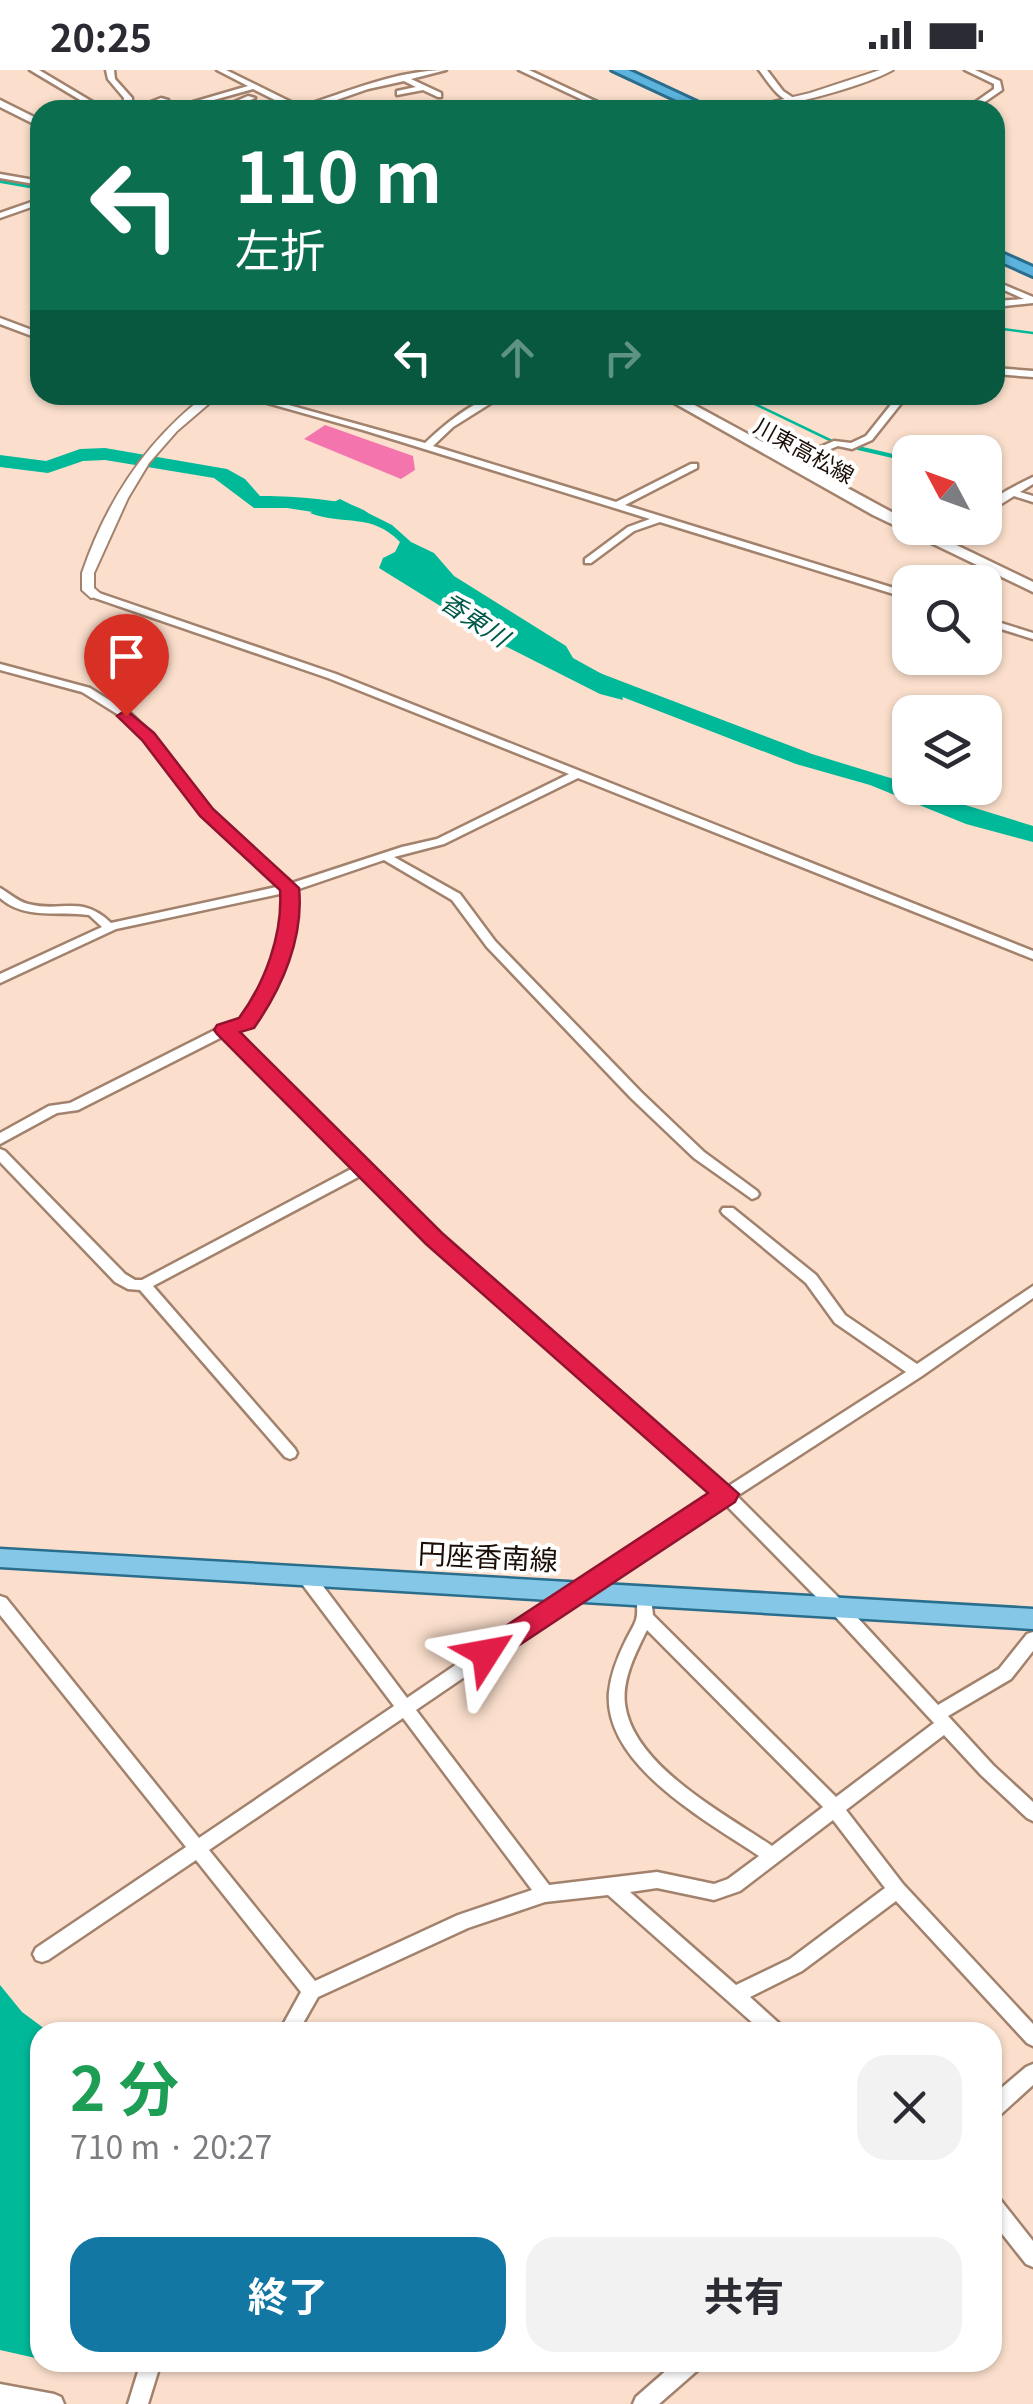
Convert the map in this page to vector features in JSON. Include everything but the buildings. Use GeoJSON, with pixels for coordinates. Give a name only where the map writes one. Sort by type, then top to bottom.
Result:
{"type":"FeatureCollection","features":[{"type":"Feature","properties":{"kind":"highway"},"geometry":{"type":"LineString","coordinates":[[618,70],[686,100]]}},
{"type":"Feature","properties":{"kind":"highway"},"geometry":{"type":"LineString","coordinates":[[634,70],[702,100]]}},
{"type":"Feature","properties":{"kind":"highway"},"geometry":{"type":"LineString","coordinates":[[1005,249],[1033,262]]}},
{"type":"Feature","properties":{"kind":"highway"},"geometry":{"type":"LineString","coordinates":[[1005,259],[1033,272]]}},
{"type":"Feature","properties":{"kind":"main road"},"geometry":{"type":"LineString","coordinates":[[0,103],[30,119]]}},
{"type":"Feature","properties":{"kind":"main road","name":"川東高松線"},"geometry":{"type":"LineString","coordinates":[[684,405],[892,519]]}},
{"type":"Feature","properties":{"kind":"main road","name":"川東高松線"},"geometry":{"type":"LineString","coordinates":[[944,545],[1033,588]]}},
{"type":"Feature","properties":{"kind":"main road","name":"円座香南線"},"geometry":{"type":"LineString","coordinates":[[0,1558],[580,1590],[644,1606],[838,1608],[1033,1619]]}},
{"type":"Feature","properties":{"kind":"street"},"geometry":{"type":"LineString","coordinates":[[34,70],[85,100]]}},
{"type":"Feature","properties":{"kind":"street"},"geometry":{"type":"LineString","coordinates":[[110,70],[112,80],[128,100]]}},
{"type":"Feature","properties":{"kind":"street"},"geometry":{"type":"LineString","coordinates":[[220,70],[280,100]]}},
{"type":"Feature","properties":{"kind":"street"},"geometry":{"type":"LineString","coordinates":[[523,70],[588,100]]}},
{"type":"Feature","properties":{"kind":"street"},"geometry":{"type":"LineString","coordinates":[[763,70],[780,93],[790,100]]}},
{"type":"Feature","properties":{"kind":"street"},"geometry":{"type":"LineString","coordinates":[[795,100],[889,70]]}},
{"type":"Feature","properties":{"kind":"street"},"geometry":{"type":"LineString","coordinates":[[970,70],[997,83],[998,90],[983,100]]}},
{"type":"Feature","properties":{"kind":"street"},"geometry":{"type":"LineString","coordinates":[[329,100],[434,71]]}},
{"type":"Feature","properties":{"kind":"street"},"geometry":{"type":"LineString","coordinates":[[407,80],[438,95]]}},
{"type":"Feature","properties":{"kind":"street"},"geometry":{"type":"LineString","coordinates":[[206,100],[252,87]]}},
{"type":"Feature","properties":{"kind":"street"},"geometry":{"type":"LineString","coordinates":[[400,93],[422,88]]}},
{"type":"Feature","properties":{"kind":"street"},"geometry":{"type":"LineString","coordinates":[[247,100],[252,98]]}},
{"type":"Feature","properties":{"kind":"street"},"geometry":{"type":"LineString","coordinates":[[0,176],[30,182]]}},
{"type":"Feature","properties":{"kind":"street"},"geometry":{"type":"LineString","coordinates":[[0,187],[16,181]]}},
{"type":"Feature","properties":{"kind":"street"},"geometry":{"type":"LineString","coordinates":[[0,216],[30,205]]}},
{"type":"Feature","properties":{"kind":"street"},"geometry":{"type":"LineString","coordinates":[[1005,287],[1033,300]]}},
{"type":"Feature","properties":{"kind":"street"},"geometry":{"type":"LineString","coordinates":[[1005,303],[1033,300]]}},
{"type":"Feature","properties":{"kind":"street"},"geometry":{"type":"LineString","coordinates":[[0,321],[30,332]]}},
{"type":"Feature","properties":{"kind":"street"},"geometry":{"type":"LineString","coordinates":[[1005,372],[1033,374]]}},
{"type":"Feature","properties":{"kind":"street"},"geometry":{"type":"LineString","coordinates":[[201,405],[157,442],[125,488],[85,583],[96,595],[317,670],[1033,955]]}},
{"type":"Feature","properties":{"kind":"street"},"geometry":{"type":"LineString","coordinates":[[291,405],[892,590]]}},
{"type":"Feature","properties":{"kind":"street"},"geometry":{"type":"LineString","coordinates":[[426,447],[450,425],[483,405]]}},
{"type":"Feature","properties":{"kind":"street"},"geometry":{"type":"LineString","coordinates":[[788,464],[836,442],[852,446],[869,438],[895,405]]}},
{"type":"Feature","properties":{"kind":"street"},"geometry":{"type":"LineString","coordinates":[[616,506],[694,466]]}},
{"type":"Feature","properties":{"kind":"street"},"geometry":{"type":"LineString","coordinates":[[1002,498],[1033,480]]}},
{"type":"Feature","properties":{"kind":"street"},"geometry":{"type":"LineString","coordinates":[[1011,492],[1033,498]]}},
{"type":"Feature","properties":{"kind":"street"},"geometry":{"type":"LineString","coordinates":[[588,561],[630,529],[660,519]]}},
{"type":"Feature","properties":{"kind":"street"},"geometry":{"type":"LineString","coordinates":[[1002,626],[1033,636]]}},
{"type":"Feature","properties":{"kind":"street"},"geometry":{"type":"LineString","coordinates":[[0,667],[86,690],[126,716],[148,736],[206,812],[290,888],[291,907],[275,974],[265,998],[246,1023],[74,1107],[54,1110],[0,1140]]}},
{"type":"Feature","properties":{"kind":"street"},"geometry":{"type":"LineString","coordinates":[[0,979],[109,928],[290,888],[471,829],[580,772]]}},
{"type":"Feature","properties":{"kind":"street"},"geometry":{"type":"LineString","coordinates":[[386,857],[456,898],[491,944],[636,1095],[698,1155],[752,1194]]}},
{"type":"Feature","properties":{"kind":"street"},"geometry":{"type":"LineString","coordinates":[[0,892],[16,906],[93,912],[109,928]]}},
{"type":"Feature","properties":{"kind":"street"},"geometry":{"type":"LineString","coordinates":[[225,1030],[434,1238],[726,1494],[1033,1813]]}},
{"type":"Feature","properties":{"kind":"street"},"geometry":{"type":"LineString","coordinates":[[0,1154],[120,1278],[144,1286],[290,1453]]}},
{"type":"Feature","properties":{"kind":"street"},"geometry":{"type":"LineString","coordinates":[[144,1286],[364,1168]]}},
{"type":"Feature","properties":{"kind":"street"},"geometry":{"type":"LineString","coordinates":[[728,1210],[811,1279],[840,1319],[916,1372]]}},
{"type":"Feature","properties":{"kind":"street"},"geometry":{"type":"LineString","coordinates":[[42,1954],[580,1590],[916,1372],[1033,1291]]}},
{"type":"Feature","properties":{"kind":"street"},"geometry":{"type":"LineString","coordinates":[[305,1575],[545,1894]]}},
{"type":"Feature","properties":{"kind":"street"},"geometry":{"type":"LineString","coordinates":[[772,1855],[649,1767],[624,1736],[617,1704],[620,1672],[644,1606],[832,1806],[897,1890],[1033,2037]]}},
{"type":"Feature","properties":{"kind":"street"},"geometry":{"type":"LineString","coordinates":[[3,1614],[312,1991]]}},
{"type":"Feature","properties":{"kind":"street"},"geometry":{"type":"LineString","coordinates":[[294,2022],[312,1991],[464,1921],[545,1894],[656,1880],[714,1892],[734,1885],[940,1720],[1005,1674],[1033,1639]]}},
{"type":"Feature","properties":{"kind":"street"},"geometry":{"type":"LineString","coordinates":[[611,1886],[765,2022]]}},
{"type":"Feature","properties":{"kind":"street"},"geometry":{"type":"LineString","coordinates":[[734,1995],[796,1965],[897,1890]]}},
{"type":"Feature","properties":{"kind":"street"},"geometry":{"type":"LineString","coordinates":[[1002,2100],[1033,2074]]}},
{"type":"Feature","properties":{"kind":"street"},"geometry":{"type":"LineString","coordinates":[[1002,2218],[1033,2257]]}},
{"type":"Feature","properties":{"kind":"street"},"geometry":{"type":"LineString","coordinates":[[138,2404],[148,2372]]}},
{"type":"Feature","properties":{"kind":"street"},"geometry":{"type":"LineString","coordinates":[[643,2404],[680,2372]]}},
{"type":"Feature","properties":{"kind":"street"},"geometry":{"type":"LineString","coordinates":[[0,2394],[54,2404]]}},
{"type":"Feature","properties":{"kind":"shaded area"},"geometry":{"type":"Polygon","coordinates":[[[325,425],[413,456],[415,470],[401,479],[304,439],[325,425]]]}},
{"type":"Feature","properties":{"kind":"water"},"geometry":{"type":"Polygon","coordinates":[[[340,499],[392,525],[411,542],[434,553],[454,576],[566,646],[573,658],[620,684],[623,700],[600,694],[505,646],[379,568],[383,558],[395,552],[400,542],[389,533],[368,523],[310,513],[340,499]]]}},
{"type":"Feature","properties":{"kind":"water"},"geometry":{"type":"Polygon","coordinates":[[[0,1985],[36,2022],[30,2022],[30,2357],[0,2350],[0,1985]]]}},
{"type":"Feature","properties":{"kind":"waterway"},"geometry":{"type":"LineString","coordinates":[[529,70],[596,100]]}},
{"type":"Feature","properties":{"kind":"waterway"},"geometry":{"type":"LineString","coordinates":[[0,178],[30,183]]}},
{"type":"Feature","properties":{"kind":"waterway"},"geometry":{"type":"LineString","coordinates":[[1005,329],[1033,333]]}},
{"type":"Feature","properties":{"kind":"waterway"},"geometry":{"type":"LineString","coordinates":[[757,405],[834,442]]}},
{"type":"Feature","properties":{"kind":"waterway"},"geometry":{"type":"LineString","coordinates":[[858,448],[892,456]]}},
{"type":"Feature","properties":{"kind":"waterway","name":"香東川"},"geometry":{"type":"LineString","coordinates":[[0,461],[48,467],[80,455],[105,454],[220,473],[238,483],[254,502],[287,502],[358,513]]}},
{"type":"Feature","properties":{"kind":"waterway","name":"香東川"},"geometry":{"type":"LineString","coordinates":[[584,674],[804,759],[879,780],[975,819],[1033,834]]}},
{"type":"Feature","properties":{"kind":"route"},"geometry":{"type":"LineString","coordinates":[[126,716],[148,736],[206,812],[290,888],[291,907],[275,974],[265,998],[246,1023],[225,1030],[434,1238],[726,1494],[486,1653]]}}]}
